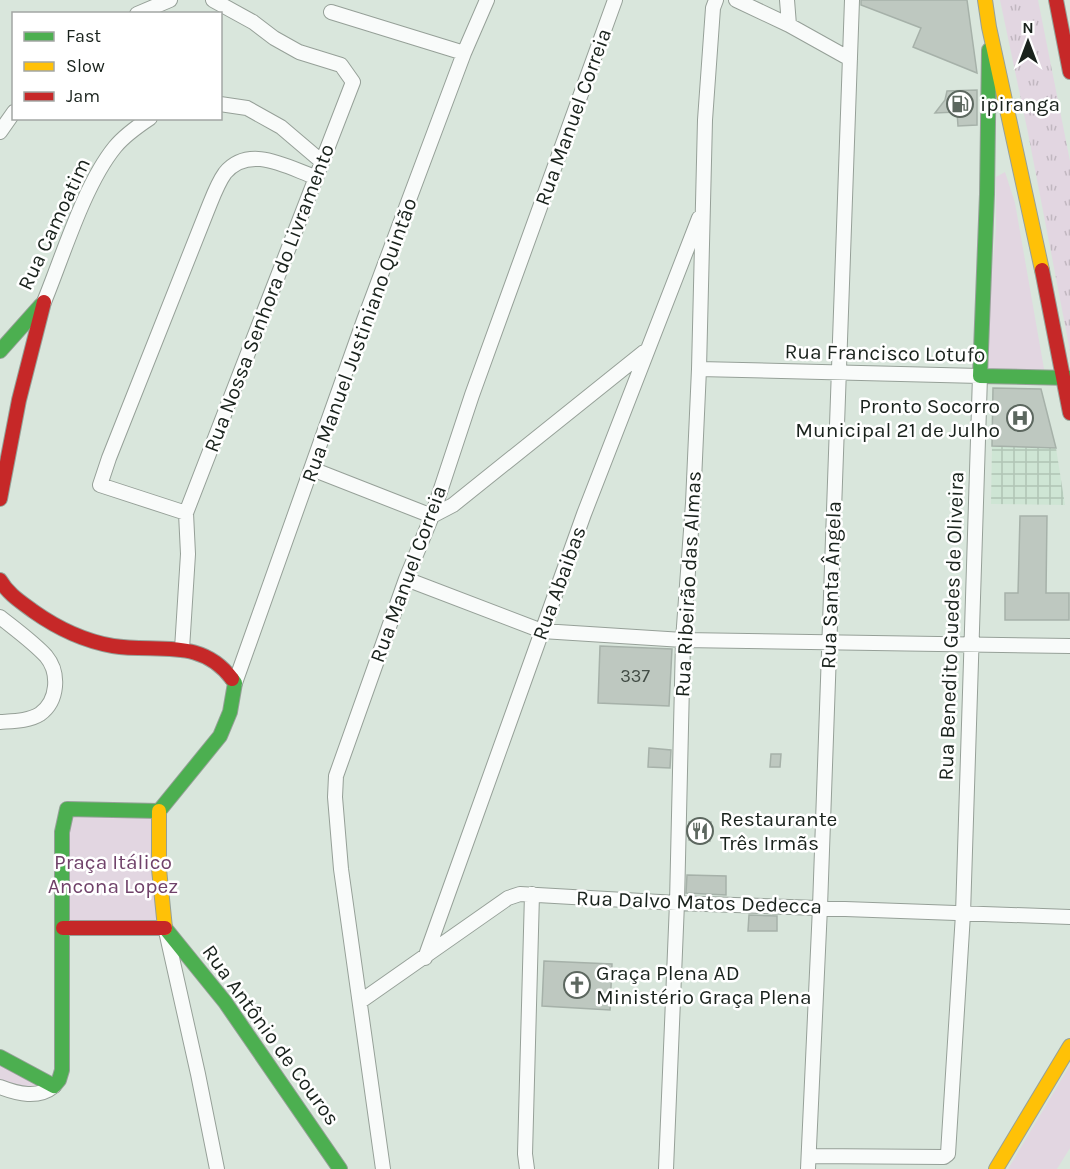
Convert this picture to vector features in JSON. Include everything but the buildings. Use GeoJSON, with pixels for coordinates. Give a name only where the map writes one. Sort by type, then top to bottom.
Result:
{"type":"FeatureCollection","features":[{"type":"Feature","properties":{"kind":"street"},"geometry":{"type":"LineString","coordinates":[[142,12],[170,0]]}},
{"type":"Feature","properties":{"kind":"street","name":"Rua Nossa Senhora do Livramento"},"geometry":{"type":"LineString","coordinates":[[186,513],[353,82],[341,65],[299,52],[274,38],[253,22],[213,0]]}},
{"type":"Feature","properties":{"kind":"street","name":"Rua Manuel Justiniano Quintão"},"geometry":{"type":"LineString","coordinates":[[235,683],[364,320],[464,53],[487,0]]}},
{"type":"Feature","properties":{"kind":"street","name":"Rua Manuel Correia"},"geometry":{"type":"LineString","coordinates":[[383,1169],[341,869],[336,776],[406,579],[432,516],[476,385],[615,0]]}},
{"type":"Feature","properties":{"kind":"street","name":"Rua Ribeirão das Almas"},"geometry":{"type":"LineString","coordinates":[[666,1169],[677,903],[682,640],[693,503],[699,369],[705,120],[713,8],[716,0]]}},
{"type":"Feature","properties":{"kind":"street"},"geometry":{"type":"LineString","coordinates":[[736,0],[789,25],[850,59]]}},
{"type":"Feature","properties":{"kind":"street"},"geometry":{"type":"LineString","coordinates":[[786,0],[789,25]]}},
{"type":"Feature","properties":{"kind":"street","name":"Rua Santa Ângela"},"geometry":{"type":"LineString","coordinates":[[809,1162],[852,0]]}},
{"type":"Feature","properties":{"kind":"street"},"geometry":{"type":"LineString","coordinates":[[985,0],[1066,378],[1070,413]]}},
{"type":"Feature","properties":{"kind":"street"},"geometry":{"type":"LineString","coordinates":[[1056,0],[1069,65]]}},
{"type":"Feature","properties":{"kind":"street"},"geometry":{"type":"LineString","coordinates":[[1060,22],[1065,0]]}},
{"type":"Feature","properties":{"kind":"street"},"geometry":{"type":"LineString","coordinates":[[331,12],[464,53]]}},
{"type":"Feature","properties":{"kind":"street","name":"Rua Benedito Guedes de Oliveira"},"geometry":{"type":"LineString","coordinates":[[809,1162],[944,1157],[948,1154],[963,914],[987,194],[989,27]]}},
{"type":"Feature","properties":{"kind":"street"},"geometry":{"type":"LineString","coordinates":[[222,104],[248,108],[281,127],[321,161]]}},
{"type":"Feature","properties":{"kind":"street"},"geometry":{"type":"LineString","coordinates":[[0,132],[12,115]]}},
{"type":"Feature","properties":{"kind":"street","name":"Rua Camoatim"},"geometry":{"type":"LineString","coordinates":[[0,351],[44,302],[86,197],[102,167],[116,147],[148,120]]}},
{"type":"Feature","properties":{"kind":"street"},"geometry":{"type":"LineString","coordinates":[[182,649],[188,554],[186,513],[100,485],[207,211],[225,174],[242,161],[264,159],[315,177]]}},
{"type":"Feature","properties":{"kind":"street","name":"Rua Abaibas"},"geometry":{"type":"LineString","coordinates":[[425,958],[542,631],[646,351],[702,211]]}},
{"type":"Feature","properties":{"kind":"street"},"geometry":{"type":"LineString","coordinates":[[0,499],[2,475],[22,379],[44,302]]}},
{"type":"Feature","properties":{"kind":"street"},"geometry":{"type":"LineString","coordinates":[[312,469],[432,516],[453,505],[646,351]]}},
{"type":"Feature","properties":{"kind":"street","name":"Rua Francisco Lotufo"},"geometry":{"type":"LineString","coordinates":[[699,369],[1066,378]]}},
{"type":"Feature","properties":{"kind":"street"},"geometry":{"type":"LineString","coordinates":[[406,579],[542,631],[682,640],[1070,646]]}},
{"type":"Feature","properties":{"kind":"street"},"geometry":{"type":"LineString","coordinates":[[0,580],[2,585],[22,603],[49,622],[83,638],[114,646],[152,650],[182,649],[208,656],[221,665],[235,683],[230,712],[220,736],[159,811],[159,869],[165,928],[217,1169]]}},
{"type":"Feature","properties":{"kind":"street"},"geometry":{"type":"LineString","coordinates":[[0,617],[47,657],[56,681],[50,705],[39,715],[24,720],[0,722]]}},
{"type":"Feature","properties":{"kind":"street"},"geometry":{"type":"LineString","coordinates":[[0,1087],[16,1093],[32,1095],[45,1092],[59,1080],[62,1070],[62,832],[67,809],[159,811]]}},
{"type":"Feature","properties":{"kind":"street","name":"Rua Dalvo Matos Dedecca"},"geometry":{"type":"LineString","coordinates":[[361,1002],[508,898],[520,894],[677,903],[1070,917]]}},
{"type":"Feature","properties":{"kind":"street"},"geometry":{"type":"LineString","coordinates":[[527,1169],[525,1154],[532,894]]}},
{"type":"Feature","properties":{"kind":"street"},"geometry":{"type":"LineString","coordinates":[[63,928],[165,928]]}},
{"type":"Feature","properties":{"kind":"street","name":"Rua Antônio de Couros"},"geometry":{"type":"LineString","coordinates":[[165,928],[225,1002],[340,1169]]}},
{"type":"Feature","properties":{"kind":"street"},"geometry":{"type":"LineString","coordinates":[[996,1169],[1070,1046]]}},
{"type":"Feature","properties":{"kind":"street"},"geometry":{"type":"LineString","coordinates":[[0,1057],[54,1086]]}},
{"type":"Feature","properties":{"kind":"shaded area"},"geometry":{"type":"Polygon","coordinates":[[[992,446],[1056,448],[1065,505],[991,504],[992,446]]]}},
{"type":"Feature","properties":{"kind":"green space"},"geometry":{"type":"Polygon","coordinates":[[[1000,0],[1038,0],[1070,161],[1070,351],[1028,133],[1000,0]]]}},
{"type":"Feature","properties":{"kind":"green space"},"geometry":{"type":"Polygon","coordinates":[[[1005,172],[1015,203],[1044,369],[984,369],[996,227],[996,177],[1005,172]]]}},
{"type":"Feature","properties":{"kind":"green space","name":"Praça Itálico Ancona Lopez"},"geometry":{"type":"Polygon","coordinates":[[[67,809],[159,811],[165,928],[63,928],[67,809]]]}},
{"type":"Feature","properties":{"kind":"green space"},"geometry":{"type":"Polygon","coordinates":[[[0,1057],[45,1092],[0,1087],[0,1057]]]}},
{"type":"Feature","properties":{"kind":"green space"},"geometry":{"type":"Polygon","coordinates":[[[1070,1065],[1070,1148],[1057,1169],[1008,1169],[1070,1065]]]}},
{"type":"Feature","properties":{"kind":"traffic: fast"},"geometry":{"type":"LineString","coordinates":[[989,50],[987,194],[980,376],[1070,378]]}},
{"type":"Feature","properties":{"kind":"traffic: fast"},"geometry":{"type":"LineString","coordinates":[[0,351],[41,305]]}},
{"type":"Feature","properties":{"kind":"traffic: fast"},"geometry":{"type":"LineString","coordinates":[[159,811],[220,736],[230,712],[235,683],[232,679]]}},
{"type":"Feature","properties":{"kind":"traffic: fast"},"geometry":{"type":"LineString","coordinates":[[0,1057],[54,1086],[59,1080],[62,1070],[62,832],[67,809],[159,811]]}},
{"type":"Feature","properties":{"kind":"traffic: fast"},"geometry":{"type":"LineString","coordinates":[[165,928],[225,1002],[340,1169]]}},
{"type":"Feature","properties":{"kind":"traffic: slow"},"geometry":{"type":"LineString","coordinates":[[985,0],[1042,270]]}},
{"type":"Feature","properties":{"kind":"traffic: slow"},"geometry":{"type":"LineString","coordinates":[[159,811],[159,869],[165,928]]}},
{"type":"Feature","properties":{"kind":"traffic: slow"},"geometry":{"type":"LineString","coordinates":[[996,1169],[1070,1046]]}},
{"type":"Feature","properties":{"kind":"traffic: jam"},"geometry":{"type":"LineString","coordinates":[[1056,0],[1070,72]]}},
{"type":"Feature","properties":{"kind":"traffic: jam"},"geometry":{"type":"LineString","coordinates":[[1042,270],[1070,413]]}},
{"type":"Feature","properties":{"kind":"traffic: jam"},"geometry":{"type":"LineString","coordinates":[[0,499],[19,400],[44,302]]}},
{"type":"Feature","properties":{"kind":"traffic: jam"},"geometry":{"type":"LineString","coordinates":[[0,580],[11,594],[24,604],[71,633],[113,646],[177,649],[192,652],[207,657],[220,666],[232,679]]}},
{"type":"Feature","properties":{"kind":"traffic: jam"},"geometry":{"type":"LineString","coordinates":[[63,928],[165,928]]}},
{"type":"Feature","properties":{"kind":"place","name":"ipiranga"},"geometry":{"type":"Point","coordinates":[960,104]}},
{"type":"Feature","properties":{"kind":"place","name":"Pronto Socorro Municipal 21 de Julho"},"geometry":{"type":"Point","coordinates":[1020,418]}},
{"type":"Feature","properties":{"kind":"place","name":"Restaurante Três Irmãs"},"geometry":{"type":"Point","coordinates":[700,831]}},
{"type":"Feature","properties":{"kind":"place","name":"Graça Plena AD Ministério Graça Plena"},"geometry":{"type":"Point","coordinates":[577,985]}}]}
